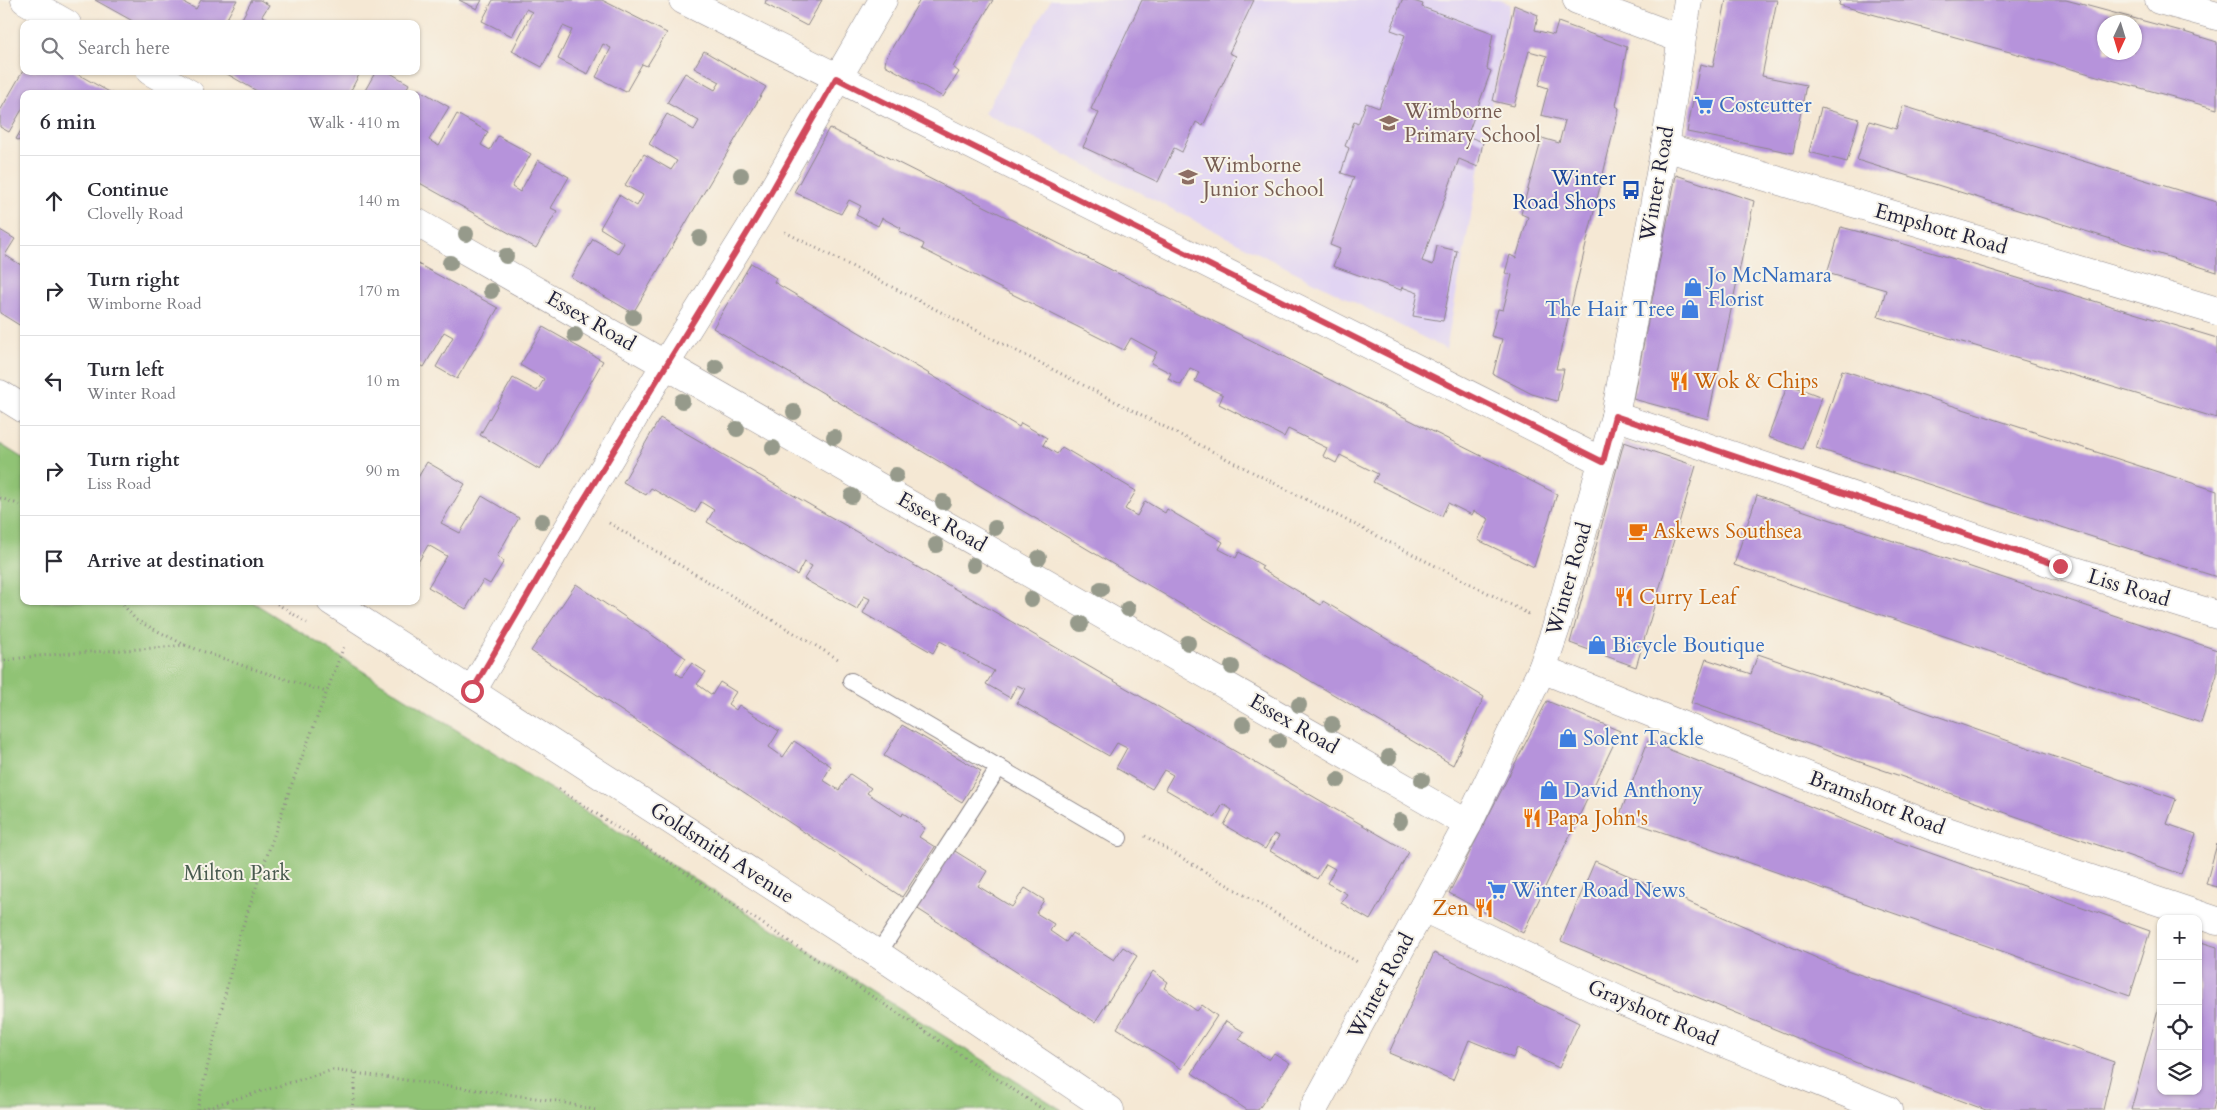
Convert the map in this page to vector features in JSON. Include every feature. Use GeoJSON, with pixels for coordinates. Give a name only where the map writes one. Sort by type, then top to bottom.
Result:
{"type":"FeatureCollection","features":[{"type":"Feature","properties":{"kind":"street"},"geometry":{"type":"LineString","coordinates":[[25,0],[60,20]]}},
{"type":"Feature","properties":{"kind":"street"},"geometry":{"type":"LineString","coordinates":[[683,0],[1603,462]]}},
{"type":"Feature","properties":{"kind":"street"},"geometry":{"type":"LineString","coordinates":[[472,691],[580,506],[757,217],[882,0]]}},
{"type":"Feature","properties":{"kind":"street"},"geometry":{"type":"LineString","coordinates":[[1577,0],[1681,40]]}},
{"type":"Feature","properties":{"kind":"street","name":"Winter Road"},"geometry":{"type":"LineString","coordinates":[[1313,1110],[1468,824],[1542,669],[1556,628],[1615,416],[1665,147],[1688,0]]}},
{"type":"Feature","properties":{"kind":"street"},"geometry":{"type":"LineString","coordinates":[[2159,0],[2217,16]]}},
{"type":"Feature","properties":{"kind":"street"},"geometry":{"type":"LineString","coordinates":[[157,75],[183,90]]}},
{"type":"Feature","properties":{"kind":"street","name":"Empshott Road"},"geometry":{"type":"LineString","coordinates":[[1665,147],[2217,311]]}},
{"type":"Feature","properties":{"kind":"street","name":"Essex Road"},"geometry":{"type":"LineString","coordinates":[[420,224],[1468,824]]}},
{"type":"Feature","properties":{"kind":"street"},"geometry":{"type":"LineString","coordinates":[[0,394],[20,406]]}},
{"type":"Feature","properties":{"kind":"street","name":"Liss Road"},"geometry":{"type":"LineString","coordinates":[[1615,416],[2060,566],[2217,614]]}},
{"type":"Feature","properties":{"kind":"street","name":"Goldsmith Avenue"},"geometry":{"type":"LineString","coordinates":[[337,605],[878,954],[1110,1110]]}},
{"type":"Feature","properties":{"kind":"street","name":"Bramshott Road"},"geometry":{"type":"LineString","coordinates":[[1542,669],[1932,826],[2217,921]]}},
{"type":"Feature","properties":{"kind":"street","name":"Grayshott Road"},"geometry":{"type":"LineString","coordinates":[[1423,908],[1623,1002],[1888,1110]]}},
{"type":"Feature","properties":{"kind":"lane"},"geometry":{"type":"LineString","coordinates":[[851,680],[1119,838]]}},
{"type":"Feature","properties":{"kind":"lane"},"geometry":{"type":"LineString","coordinates":[[878,954],[999,767]]}},
{"type":"Feature","properties":{"kind":"path"},"geometry":{"type":"LineString","coordinates":[[757,217],[1556,628]]}},
{"type":"Feature","properties":{"kind":"path"},"geometry":{"type":"LineString","coordinates":[[0,498],[20,505]]}},
{"type":"Feature","properties":{"kind":"path"},"geometry":{"type":"LineString","coordinates":[[580,506],[856,670],[851,680]]}},
{"type":"Feature","properties":{"kind":"path"},"geometry":{"type":"LineString","coordinates":[[123,605],[136,620],[185,645],[326,692]]}},
{"type":"Feature","properties":{"kind":"path"},"geometry":{"type":"LineString","coordinates":[[279,605],[312,626]]}},
{"type":"Feature","properties":{"kind":"path"},"geometry":{"type":"LineString","coordinates":[[357,618],[343,647],[290,789],[239,937],[198,1110],[334,1070],[557,1101],[596,1110]]}},
{"type":"Feature","properties":{"kind":"path"},"geometry":{"type":"LineString","coordinates":[[336,642],[352,652]]}},
{"type":"Feature","properties":{"kind":"path"},"geometry":{"type":"LineString","coordinates":[[0,661],[185,645]]}},
{"type":"Feature","properties":{"kind":"path"},"geometry":{"type":"LineString","coordinates":[[559,788],[1044,1110]]}},
{"type":"Feature","properties":{"kind":"path"},"geometry":{"type":"LineString","coordinates":[[1119,838],[1127,826],[1386,978]]}},
{"type":"Feature","properties":{"kind":"path"},"geometry":{"type":"LineString","coordinates":[[352,1110],[356,1073]]}},
{"type":"Feature","properties":{"kind":"shaded area"},"geometry":{"type":"Polygon","coordinates":[[[1051,0],[1500,0],[1510,4],[1446,349],[984,113],[1051,0]]]}},
{"type":"Feature","properties":{"kind":"green space","name":"Milton Park"},"geometry":{"type":"Polygon","coordinates":[[[0,444],[20,456],[20,605],[257,605],[1062,1110],[0,1110],[0,444]]]}},
{"type":"Feature","properties":{"kind":"building"},"geometry":{"type":"Polygon","coordinates":[[[95,0],[184,0],[183,2],[196,9],[201,0],[237,0],[226,20],[131,20],[95,0]]]}},
{"type":"Feature","properties":{"kind":"building"},"geometry":{"type":"Polygon","coordinates":[[[252,0],[260,0],[269,5],[262,16],[269,20],[241,20],[252,0]]]}},
{"type":"Feature","properties":{"kind":"building"},"geometry":{"type":"Polygon","coordinates":[[[459,0],[482,0],[477,9],[459,0]]]}},
{"type":"Feature","properties":{"kind":"building"},"geometry":{"type":"Polygon","coordinates":[[[493,0],[602,0],[667,33],[647,66],[642,64],[626,92],[596,77],[611,48],[603,44],[588,74],[558,59],[572,30],[563,26],[542,67],[512,51],[532,12],[526,9],[512,36],[482,21],[493,0]]]}},
{"type":"Feature","properties":{"kind":"building"},"geometry":{"type":"Polygon","coordinates":[[[766,0],[822,0],[807,26],[765,4],[766,0]]]}},
{"type":"Feature","properties":{"kind":"building"},"geometry":{"type":"Polygon","coordinates":[[[920,0],[993,0],[953,67],[959,72],[943,97],[885,65],[886,58],[920,0]]]}},
{"type":"Feature","properties":{"kind":"building"},"geometry":{"type":"Polygon","coordinates":[[[1142,0],[1254,0],[1229,53],[1236,56],[1203,126],[1196,122],[1182,152],[1174,148],[1158,182],[1083,147],[1099,113],[1091,109],[1142,0]]]}},
{"type":"Feature","properties":{"kind":"building"},"geometry":{"type":"Polygon","coordinates":[[[1402,0],[1423,4],[1422,7],[1493,33],[1487,69],[1491,71],[1467,136],[1483,142],[1478,167],[1459,159],[1422,261],[1433,265],[1437,246],[1457,251],[1443,321],[1413,316],[1418,293],[1402,287],[1401,290],[1333,266],[1340,249],[1330,245],[1354,177],[1341,173],[1349,148],[1345,146],[1354,122],[1358,124],[1366,103],[1379,108],[1405,35],[1391,30],[1402,0]]]}},
{"type":"Feature","properties":{"kind":"building"},"geometry":{"type":"Polygon","coordinates":[[[1726,0],[1777,0],[1762,76],[1806,85],[1793,153],[1687,132],[1700,64],[1713,67],[1726,0]]]}},
{"type":"Feature","properties":{"kind":"building"},"geometry":{"type":"Polygon","coordinates":[[[1840,0],[2066,0],[2122,15],[2097,15],[2097,60],[2142,60],[2142,20],[2181,31],[2217,42],[2217,109],[1839,5],[1840,0]]]}},
{"type":"Feature","properties":{"kind":"building"},"geometry":{"type":"Polygon","coordinates":[[[1514,5],[1538,15],[1535,30],[1554,35],[1558,22],[1627,47],[1616,106],[1619,108],[1556,369],[1564,369],[1557,401],[1532,394],[1493,374],[1502,339],[1491,336],[1498,309],[1503,310],[1512,275],[1505,273],[1510,255],[1516,258],[1528,217],[1521,214],[1542,138],[1559,143],[1565,121],[1541,115],[1548,88],[1539,85],[1547,56],[1529,51],[1514,106],[1493,101],[1514,5]]]}},
{"type":"Feature","properties":{"kind":"building"},"geometry":{"type":"Polygon","coordinates":[[[704,51],[766,87],[633,313],[571,277],[593,239],[618,253],[624,243],[600,228],[619,195],[637,206],[643,195],[625,185],[644,154],[671,170],[677,161],[649,144],[667,114],[694,130],[699,121],[667,103],[685,73],[715,90],[720,82],[694,68],[704,51]]]}},
{"type":"Feature","properties":{"kind":"building"},"geometry":{"type":"Polygon","coordinates":[[[21,75],[79,75],[106,90],[20,90],[20,113],[9,132],[0,127],[0,111],[21,75]]]}},
{"type":"Feature","properties":{"kind":"building"},"geometry":{"type":"Polygon","coordinates":[[[229,75],[359,75],[351,90],[255,90],[229,75]]]}},
{"type":"Feature","properties":{"kind":"building"},"geometry":{"type":"Polygon","coordinates":[[[374,75],[394,75],[409,84],[406,90],[365,90],[374,75]]]}},
{"type":"Feature","properties":{"kind":"building"},"geometry":{"type":"Polygon","coordinates":[[[420,90],[449,107],[429,140],[439,146],[457,114],[488,132],[481,145],[490,150],[498,136],[531,154],[512,187],[520,192],[538,160],[569,177],[551,208],[557,211],[536,248],[420,183],[420,90]]]}},
{"type":"Feature","properties":{"kind":"building"},"geometry":{"type":"Polygon","coordinates":[[[1903,106],[2217,202],[2217,272],[1857,160],[1869,121],[1896,129],[1903,106]]]}},
{"type":"Feature","properties":{"kind":"building"},"geometry":{"type":"Polygon","coordinates":[[[1821,108],[1859,119],[1847,162],[1809,152],[1821,108]]]}},
{"type":"Feature","properties":{"kind":"building"},"geometry":{"type":"Polygon","coordinates":[[[829,128],[1557,494],[1534,567],[1478,540],[1489,519],[1474,511],[1472,515],[1448,503],[1442,516],[1373,482],[1378,474],[1340,455],[1336,463],[1323,456],[1327,448],[1288,429],[1284,437],[1219,404],[1223,395],[1195,381],[1199,372],[1190,368],[1181,385],[1168,379],[1171,373],[1151,363],[1157,352],[1131,338],[1124,350],[922,249],[924,244],[899,231],[901,228],[882,218],[878,226],[856,215],[861,206],[849,200],[841,214],[794,192],[829,128]]]}},
{"type":"Feature","properties":{"kind":"building"},"geometry":{"type":"Polygon","coordinates":[[[20,132],[20,141],[16,139],[20,132]]]}},
{"type":"Feature","properties":{"kind":"building"},"geometry":{"type":"Polygon","coordinates":[[[1676,175],[1754,201],[1708,419],[1633,399],[1676,175]]]}},
{"type":"Feature","properties":{"kind":"building"},"geometry":{"type":"Polygon","coordinates":[[[1841,227],[1901,243],[2217,338],[2217,418],[1878,317],[1886,290],[1827,273],[1841,227]]]}},
{"type":"Feature","properties":{"kind":"building"},"geometry":{"type":"Polygon","coordinates":[[[0,230],[15,239],[5,255],[20,264],[20,326],[0,313],[0,230]]]}},
{"type":"Feature","properties":{"kind":"building"},"geometry":{"type":"Polygon","coordinates":[[[751,263],[776,278],[774,282],[1019,427],[1021,423],[1047,438],[1043,445],[1057,454],[1062,447],[1136,491],[1125,509],[1137,516],[1145,501],[1165,513],[1167,509],[1223,542],[1219,549],[1236,558],[1239,552],[1263,566],[1261,569],[1321,605],[1323,601],[1484,697],[1453,765],[713,328],[751,263]]]}},
{"type":"Feature","properties":{"kind":"building"},"geometry":{"type":"Polygon","coordinates":[[[420,265],[498,308],[457,379],[436,367],[453,337],[444,332],[424,367],[420,365],[420,265]]]}},
{"type":"Feature","properties":{"kind":"building"},"geometry":{"type":"Polygon","coordinates":[[[543,327],[603,361],[540,470],[480,435],[513,378],[537,391],[544,379],[520,365],[543,327]]]}},
{"type":"Feature","properties":{"kind":"building"},"geometry":{"type":"Polygon","coordinates":[[[1842,370],[2217,491],[2217,577],[1816,448],[1842,370]]]}},
{"type":"Feature","properties":{"kind":"building"},"geometry":{"type":"Polygon","coordinates":[[[1788,384],[1822,397],[1802,449],[1768,437],[1788,384]]]}},
{"type":"Feature","properties":{"kind":"building"},"geometry":{"type":"Polygon","coordinates":[[[660,418],[1409,852],[1370,920],[1341,903],[1347,894],[1327,883],[1335,869],[1326,864],[1317,879],[1270,851],[1279,836],[1274,834],[1265,849],[1224,825],[1232,810],[1223,804],[1215,818],[1165,789],[1173,775],[1164,770],[1152,789],[1116,768],[1127,748],[1117,743],[1109,756],[1017,703],[1025,689],[1017,685],[1010,698],[986,684],[994,671],[940,641],[933,653],[863,613],[870,599],[864,596],[857,609],[804,579],[812,566],[804,562],[797,575],[707,522],[714,510],[701,502],[695,513],[651,488],[646,495],[623,482],[660,418]]]}},
{"type":"Feature","properties":{"kind":"building"},"geometry":{"type":"Polygon","coordinates":[[[1624,442],[1696,466],[1636,667],[1570,643],[1624,442]]]}},
{"type":"Feature","properties":{"kind":"building"},"geometry":{"type":"Polygon","coordinates":[[[427,462],[465,484],[441,523],[460,533],[482,496],[519,518],[497,556],[504,561],[490,584],[483,580],[466,609],[428,587],[447,556],[428,545],[420,559],[420,474],[427,462]]]}},
{"type":"Feature","properties":{"kind":"building"},"geometry":{"type":"Polygon","coordinates":[[[1757,495],[2217,650],[2217,675],[2201,723],[1734,565],[1757,495]]]}},
{"type":"Feature","properties":{"kind":"building"},"geometry":{"type":"Polygon","coordinates":[[[576,584],[686,658],[676,673],[682,677],[692,663],[706,672],[697,684],[712,695],[720,682],[736,692],[728,704],[736,710],[739,705],[779,731],[769,747],[783,757],[794,741],[831,766],[823,780],[839,790],[850,774],[871,788],[867,793],[902,816],[903,813],[925,828],[919,837],[935,847],[902,897],[531,651],[576,584]]]}},
{"type":"Feature","properties":{"kind":"building"},"geometry":{"type":"Polygon","coordinates":[[[1758,654],[2176,799],[2167,824],[2196,834],[2181,874],[1691,703],[1706,659],[1751,674],[1758,654]]]}},
{"type":"Feature","properties":{"kind":"building"},"geometry":{"type":"Polygon","coordinates":[[[1547,701],[1620,731],[1523,933],[1449,893],[1547,701]]]}},
{"type":"Feature","properties":{"kind":"building"},"geometry":{"type":"Polygon","coordinates":[[[902,725],[981,771],[962,802],[884,756],[902,725]]]}},
{"type":"Feature","properties":{"kind":"building"},"geometry":{"type":"Polygon","coordinates":[[[1648,741],[1888,838],[2150,931],[2130,996],[1619,817],[1648,741]]]}},
{"type":"Feature","properties":{"kind":"building"},"geometry":{"type":"Polygon","coordinates":[[[2217,844],[2217,887],[2206,884],[2217,844]]]}},
{"type":"Feature","properties":{"kind":"building"},"geometry":{"type":"Polygon","coordinates":[[[950,848],[987,871],[978,886],[1012,907],[1025,888],[1044,900],[1036,913],[1054,924],[1050,931],[1066,942],[1072,933],[1114,960],[1123,947],[1137,956],[1095,1022],[913,906],[950,848]]]}},
{"type":"Feature","properties":{"kind":"building"},"geometry":{"type":"Polygon","coordinates":[[[1595,861],[1835,966],[2114,1062],[2103,1110],[1986,1110],[1857,1063],[1561,941],[1595,861]]]}},
{"type":"Feature","properties":{"kind":"building"},"geometry":{"type":"Polygon","coordinates":[[[2202,942],[2217,947],[2217,1093],[2213,1110],[2131,1110],[2157,1013],[2157,1095],[2202,1095],[2202,942]]]}},
{"type":"Feature","properties":{"kind":"building"},"geometry":{"type":"Polygon","coordinates":[[[1434,953],[1579,1023],[1559,1068],[1517,1048],[1513,1058],[1469,1040],[1453,1080],[1389,1053],[1434,953]]]}},
{"type":"Feature","properties":{"kind":"building"},"geometry":{"type":"Polygon","coordinates":[[[1153,971],[1168,982],[1164,988],[1197,1011],[1202,1005],[1217,1016],[1182,1069],[1117,1028],[1153,971]]]}},
{"type":"Feature","properties":{"kind":"building"},"geometry":{"type":"Polygon","coordinates":[[[1226,1021],[1244,1032],[1239,1039],[1269,1060],[1274,1053],[1290,1063],[1258,1110],[1247,1110],[1192,1073],[1226,1021]]]}},
{"type":"Feature","properties":{"kind":"place","name":"Costcutter"},"geometry":{"type":"Point","coordinates":[1704,105]}},
{"type":"Feature","properties":{"kind":"place","name":"Wimborne Primary School"},"geometry":{"type":"Point","coordinates":[1389,123]}},
{"type":"Feature","properties":{"kind":"place","name":"Wimborne Junior School"},"geometry":{"type":"Point","coordinates":[1188,177]}},
{"type":"Feature","properties":{"kind":"place","name":"Winter Road Shops"},"geometry":{"type":"Point","coordinates":[1631,190]}},
{"type":"Feature","properties":{"kind":"place","name":"Jo McNamara Florist"},"geometry":{"type":"Point","coordinates":[1693,287]}},
{"type":"Feature","properties":{"kind":"place","name":"The Hair Tree"},"geometry":{"type":"Point","coordinates":[1690,309]}},
{"type":"Feature","properties":{"kind":"place","name":"Wok & Chips"},"geometry":{"type":"Point","coordinates":[1679,381]}},
{"type":"Feature","properties":{"kind":"place","name":"Askews Southsea"},"geometry":{"type":"Point","coordinates":[1638,531]}},
{"type":"Feature","properties":{"kind":"place","name":"Curry Leaf"},"geometry":{"type":"Point","coordinates":[1624,597]}},
{"type":"Feature","properties":{"kind":"place","name":"Bicycle Boutique"},"geometry":{"type":"Point","coordinates":[1597,645]}},
{"type":"Feature","properties":{"kind":"place","name":"Solent Tackle"},"geometry":{"type":"Point","coordinates":[1568,738]}},
{"type":"Feature","properties":{"kind":"place","name":"David Anthony"},"geometry":{"type":"Point","coordinates":[1549,790]}},
{"type":"Feature","properties":{"kind":"place","name":"Papa John's"},"geometry":{"type":"Point","coordinates":[1532,818]}},
{"type":"Feature","properties":{"kind":"place","name":"Winter Road News"},"geometry":{"type":"Point","coordinates":[1497,890]}},
{"type":"Feature","properties":{"kind":"place","name":"Zen"},"geometry":{"type":"Point","coordinates":[1484,908]}},
{"type":"Feature","properties":{"kind":"route"},"geometry":{"type":"LineString","coordinates":[[472,691],[580,506],[757,217],[836,78],[1603,462],[1615,416],[2060,566]]}}]}
